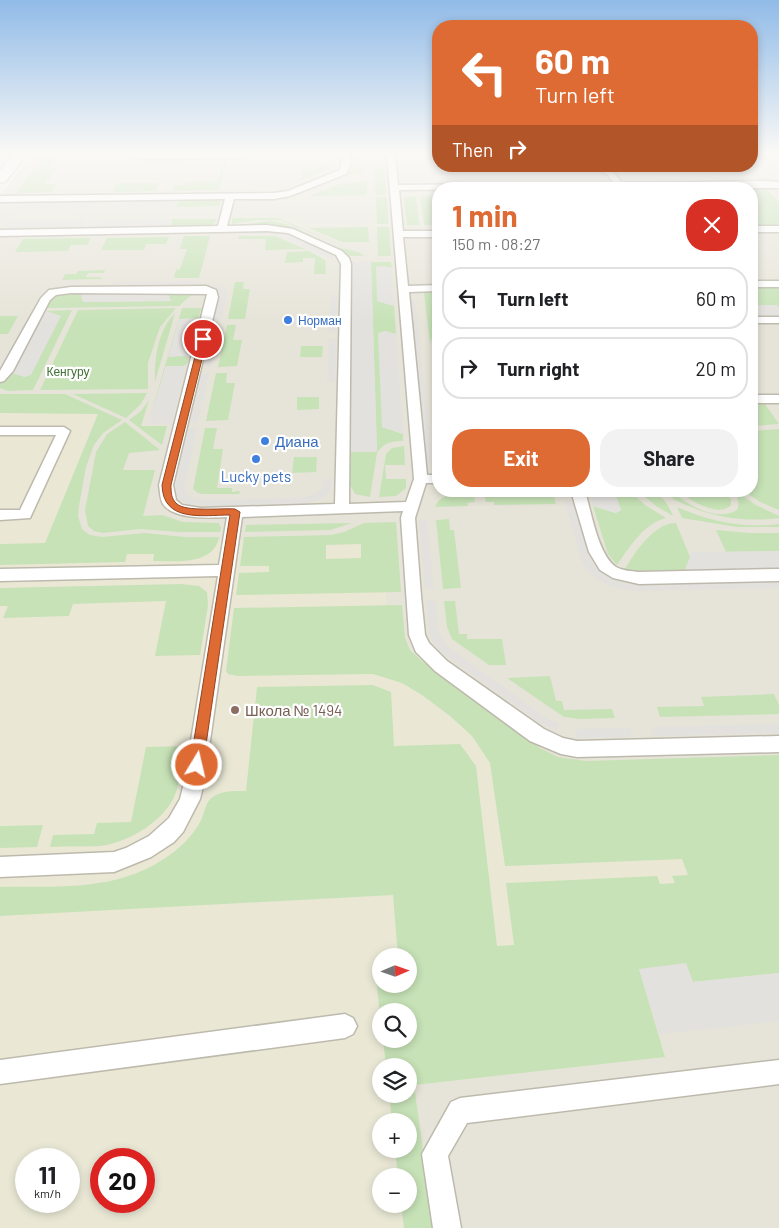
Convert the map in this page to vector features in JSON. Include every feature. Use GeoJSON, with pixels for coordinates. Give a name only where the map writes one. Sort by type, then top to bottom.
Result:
{"type":"FeatureCollection","features":[{"type":"Feature","properties":{"kind":"lane"},"geometry":{"type":"LineString","coordinates":[[222,228],[226,211]]}},
{"type":"Feature","properties":{"kind":"lane"},"geometry":{"type":"LineString","coordinates":[[396,211],[421,479],[408,518],[414,615],[417,635],[422,646],[441,666],[537,735],[561,746],[577,749],[779,744]]}},
{"type":"Feature","properties":{"kind":"lane"},"geometry":{"type":"LineString","coordinates":[[0,233],[267,228],[286,230],[339,253],[344,258],[342,509]]}},
{"type":"Feature","properties":{"kind":"lane"},"geometry":{"type":"LineString","coordinates":[[758,229],[779,229]]}},
{"type":"Feature","properties":{"kind":"lane"},"geometry":{"type":"LineString","coordinates":[[398,234],[432,234]]}},
{"type":"Feature","properties":{"kind":"lane"},"geometry":{"type":"LineString","coordinates":[[758,284],[779,284]]}},
{"type":"Feature","properties":{"kind":"lane"},"geometry":{"type":"LineString","coordinates":[[0,378],[7,371],[46,298],[53,292],[70,290],[192,288],[209,290],[213,297],[166,491],[169,502],[173,506],[185,511],[235,512],[412,506]]}},
{"type":"Feature","properties":{"kind":"lane"},"geometry":{"type":"LineString","coordinates":[[402,289],[432,288]]}},
{"type":"Feature","properties":{"kind":"lane"},"geometry":{"type":"LineString","coordinates":[[758,320],[779,320]]}},
{"type":"Feature","properties":{"kind":"lane"},"geometry":{"type":"LineString","coordinates":[[758,399],[779,399]]}},
{"type":"Feature","properties":{"kind":"lane"},"geometry":{"type":"LineString","coordinates":[[0,431],[64,431],[25,515],[0,516]]}},
{"type":"Feature","properties":{"kind":"lane"},"geometry":{"type":"LineString","coordinates":[[421,479],[432,479]]}},
{"type":"Feature","properties":{"kind":"lane"},"geometry":{"type":"LineString","coordinates":[[580,497],[597,554],[602,564],[617,574],[639,578],[779,575]]}},
{"type":"Feature","properties":{"kind":"lane"},"geometry":{"type":"LineString","coordinates":[[0,868],[114,862],[147,849],[162,839],[175,827],[185,813],[192,790],[235,512]]}},
{"type":"Feature","properties":{"kind":"lane"},"geometry":{"type":"LineString","coordinates":[[0,575],[226,570]]}},
{"type":"Feature","properties":{"kind":"lane"},"geometry":{"type":"LineString","coordinates":[[0,1072],[345,1026]]}},
{"type":"Feature","properties":{"kind":"lane"},"geometry":{"type":"LineString","coordinates":[[447,1228],[435,1154],[460,1111],[779,1072]]}},
{"type":"Feature","properties":{"kind":"shaded area"},"geometry":{"type":"Polygon","coordinates":[[[0,211],[432,211],[432,497],[758,497],[758,211],[779,211],[779,1228],[0,1228],[0,211]]]}},
{"type":"Feature","properties":{"kind":"shaded area"},"geometry":{"type":"Polygon","coordinates":[[[172,219],[170,225],[175,226],[90,227],[96,226],[100,220],[172,219]]]}},
{"type":"Feature","properties":{"kind":"shaded area"},"geometry":{"type":"Polygon","coordinates":[[[87,220],[84,226],[89,227],[0,229],[5,227],[9,221],[87,220]]]}},
{"type":"Feature","properties":{"kind":"shaded area"},"geometry":{"type":"Polygon","coordinates":[[[240,231],[281,232],[331,253],[336,258],[330,259],[278,235],[239,234],[240,231]]]}},
{"type":"Feature","properties":{"kind":"shaded area"},"geometry":{"type":"Polygon","coordinates":[[[351,262],[371,262],[377,452],[351,452],[351,262]]]}},
{"type":"Feature","properties":{"kind":"shaded area"},"geometry":{"type":"Polygon","coordinates":[[[376,267],[392,268],[394,306],[377,301],[376,267]]]}},
{"type":"Feature","properties":{"kind":"shaded area"},"geometry":{"type":"Polygon","coordinates":[[[200,281],[199,284],[112,285],[113,282],[200,281]]]}},
{"type":"Feature","properties":{"kind":"shaded area"},"geometry":{"type":"Polygon","coordinates":[[[220,285],[225,289],[227,295],[221,320],[214,320],[220,295],[215,287],[220,285]]]}},
{"type":"Feature","properties":{"kind":"shaded area"},"geometry":{"type":"Polygon","coordinates":[[[177,292],[169,295],[171,301],[83,302],[81,294],[177,292]]]}},
{"type":"Feature","properties":{"kind":"shaded area"},"geometry":{"type":"Polygon","coordinates":[[[331,297],[337,297],[336,332],[329,332],[331,297]]]}},
{"type":"Feature","properties":{"kind":"shaded area"},"geometry":{"type":"Polygon","coordinates":[[[409,300],[415,300],[432,455],[432,464],[424,465],[409,300]]]}},
{"type":"Feature","properties":{"kind":"shaded area"},"geometry":{"type":"Polygon","coordinates":[[[758,305],[777,305],[779,317],[758,317],[758,305]]]}},
{"type":"Feature","properties":{"kind":"shaded area"},"geometry":{"type":"Polygon","coordinates":[[[45,311],[61,316],[31,375],[25,377],[12,373],[45,311]]]}},
{"type":"Feature","properties":{"kind":"shaded area"},"geometry":{"type":"Polygon","coordinates":[[[200,316],[189,359],[186,356],[168,357],[180,319],[197,319],[200,316]]]}},
{"type":"Feature","properties":{"kind":"shaded area"},"geometry":{"type":"Polygon","coordinates":[[[213,326],[220,326],[211,367],[203,367],[213,326]]]}},
{"type":"Feature","properties":{"kind":"shaded area"},"geometry":{"type":"Polygon","coordinates":[[[385,331],[396,334],[403,434],[382,427],[378,333],[385,331]]]}},
{"type":"Feature","properties":{"kind":"shaded area"},"geometry":{"type":"Polygon","coordinates":[[[329,339],[336,339],[335,382],[327,382],[329,339]]]}},
{"type":"Feature","properties":{"kind":"shaded area"},"geometry":{"type":"Polygon","coordinates":[[[188,363],[171,426],[167,423],[149,424],[166,366],[184,366],[188,363]]]}},
{"type":"Feature","properties":{"kind":"shaded area"},"geometry":{"type":"Polygon","coordinates":[[[209,373],[198,421],[190,422],[201,374],[209,373]]]}},
{"type":"Feature","properties":{"kind":"shaded area","name":"Школа № 1494"},"geometry":{"type":"Polygon","coordinates":[[[0,413],[98,413],[46,544],[383,537],[388,650],[559,776],[779,770],[635,956],[418,956],[418,948],[372,948],[372,993],[377,993],[378,1003],[372,1003],[372,1048],[384,1048],[385,1058],[372,1058],[372,1103],[390,1103],[391,1113],[372,1113],[372,1158],[396,1158],[397,1168],[372,1168],[372,1213],[402,1213],[404,1228],[0,1228],[0,413]]]}},
{"type":"Feature","properties":{"kind":"shaded area"},"geometry":{"type":"Polygon","coordinates":[[[188,428],[197,428],[184,488],[192,498],[206,500],[304,498],[319,491],[323,486],[323,479],[332,479],[330,490],[324,498],[305,504],[205,506],[187,504],[178,498],[175,489],[188,428]]]}},
{"type":"Feature","properties":{"kind":"shaded area"},"geometry":{"type":"Polygon","coordinates":[[[591,497],[616,497],[621,510],[615,513],[593,506],[591,497]]]}},
{"type":"Feature","properties":{"kind":"shaded area"},"geometry":{"type":"Polygon","coordinates":[[[564,500],[573,500],[591,561],[600,572],[613,580],[631,584],[779,580],[779,588],[632,591],[610,586],[592,576],[582,562],[564,500]]]}},
{"type":"Feature","properties":{"kind":"shaded area"},"geometry":{"type":"Polygon","coordinates":[[[419,520],[427,520],[434,589],[425,589],[419,520]]]}},
{"type":"Feature","properties":{"kind":"shaded area"},"geometry":{"type":"Polygon","coordinates":[[[779,551],[779,568],[685,570],[692,552],[779,551]]]}},
{"type":"Feature","properties":{"kind":"shaded area"},"geometry":{"type":"Polygon","coordinates":[[[426,601],[435,601],[438,632],[448,647],[544,716],[559,724],[556,732],[538,722],[441,652],[433,643],[429,633],[426,601]]]}},
{"type":"Feature","properties":{"kind":"shaded area"},"geometry":{"type":"Polygon","coordinates":[[[779,724],[779,733],[654,736],[651,727],[779,724]]]}},
{"type":"Feature","properties":{"kind":"shaded area"},"geometry":{"type":"Polygon","coordinates":[[[630,728],[633,737],[576,738],[576,729],[630,728]]]}},
{"type":"Feature","properties":{"kind":"shaded area"},"geometry":{"type":"Polygon","coordinates":[[[686,963],[693,982],[779,973],[779,1021],[659,1034],[639,969],[686,963]]]}},
{"type":"Feature","properties":{"kind":"green space"},"geometry":{"type":"Polygon","coordinates":[[[377,211],[388,211],[388,224],[377,224],[377,211]]]}},
{"type":"Feature","properties":{"kind":"green space"},"geometry":{"type":"Polygon","coordinates":[[[406,211],[418,211],[419,225],[407,225],[406,211]]]}},
{"type":"Feature","properties":{"kind":"green space"},"geometry":{"type":"Polygon","coordinates":[[[422,211],[432,211],[432,225],[424,225],[422,211]]]}},
{"type":"Feature","properties":{"kind":"green space"},"geometry":{"type":"Polygon","coordinates":[[[758,211],[779,211],[779,226],[758,226],[758,211]]]}},
{"type":"Feature","properties":{"kind":"green space"},"geometry":{"type":"Polygon","coordinates":[[[232,218],[278,218],[348,248],[280,220],[258,220],[232,224],[232,218]]]}},
{"type":"Feature","properties":{"kind":"green space"},"geometry":{"type":"Polygon","coordinates":[[[172,219],[217,219],[213,225],[171,226],[172,219]]]}},
{"type":"Feature","properties":{"kind":"green space"},"geometry":{"type":"Polygon","coordinates":[[[270,221],[288,225],[330,245],[355,251],[364,256],[350,256],[338,249],[285,227],[238,225],[270,221]]]}},
{"type":"Feature","properties":{"kind":"green space"},"geometry":{"type":"Polygon","coordinates":[[[368,227],[369,242],[342,242],[309,228],[368,227]]]}},
{"type":"Feature","properties":{"kind":"green space"},"geometry":{"type":"Polygon","coordinates":[[[377,227],[389,227],[391,256],[378,256],[377,227]]]}},
{"type":"Feature","properties":{"kind":"green space"},"geometry":{"type":"Polygon","coordinates":[[[184,236],[210,236],[199,278],[174,278],[176,270],[180,269],[187,249],[180,249],[184,236]]]}},
{"type":"Feature","properties":{"kind":"green space"},"geometry":{"type":"Polygon","coordinates":[[[239,236],[275,236],[305,249],[265,250],[266,239],[238,239],[239,236]]]}},
{"type":"Feature","properties":{"kind":"green space"},"geometry":{"type":"Polygon","coordinates":[[[169,237],[166,244],[146,244],[144,250],[101,250],[107,238],[169,237]]]}},
{"type":"Feature","properties":{"kind":"green space"},"geometry":{"type":"Polygon","coordinates":[[[91,238],[87,245],[71,245],[68,251],[15,252],[23,239],[91,238]]]}},
{"type":"Feature","properties":{"kind":"green space"},"geometry":{"type":"Polygon","coordinates":[[[309,251],[325,260],[326,274],[314,274],[315,258],[303,258],[303,262],[285,263],[287,252],[309,251]]]}},
{"type":"Feature","properties":{"kind":"green space"},"geometry":{"type":"Polygon","coordinates":[[[371,262],[391,262],[392,268],[382,266],[377,301],[394,306],[396,334],[385,331],[382,427],[403,434],[403,441],[388,443],[377,453],[370,497],[355,494],[350,485],[351,452],[377,451],[371,262]]]}},
{"type":"Feature","properties":{"kind":"green space"},"geometry":{"type":"Polygon","coordinates":[[[105,270],[104,273],[88,273],[86,277],[101,277],[101,279],[62,280],[65,274],[76,274],[78,271],[105,270]]]}},
{"type":"Feature","properties":{"kind":"green space"},"geometry":{"type":"Polygon","coordinates":[[[235,282],[244,282],[243,289],[250,289],[245,319],[228,319],[235,282]]]}},
{"type":"Feature","properties":{"kind":"green space"},"geometry":{"type":"Polygon","coordinates":[[[758,287],[779,287],[779,308],[776,305],[758,305],[758,287]]]}},
{"type":"Feature","properties":{"kind":"green space"},"geometry":{"type":"Polygon","coordinates":[[[195,292],[179,306],[47,308],[52,298],[59,295],[81,294],[83,302],[170,301],[168,296],[172,293],[195,292]]]}},
{"type":"Feature","properties":{"kind":"green space"},"geometry":{"type":"Polygon","coordinates":[[[432,292],[432,338],[430,344],[424,293],[432,292]]]}},
{"type":"Feature","properties":{"kind":"green space","name":"Кенгуру"},"geometry":{"type":"Polygon","coordinates":[[[176,308],[160,327],[148,363],[148,389],[40,390],[78,310],[176,308]]]}},
{"type":"Feature","properties":{"kind":"green space"},"geometry":{"type":"Polygon","coordinates":[[[182,308],[202,308],[198,318],[179,319],[169,356],[186,356],[189,358],[188,363],[184,366],[166,366],[148,424],[182,308]]]}},
{"type":"Feature","properties":{"kind":"green space"},"geometry":{"type":"Polygon","coordinates":[[[72,310],[33,390],[8,391],[0,388],[0,383],[12,373],[25,377],[60,316],[45,311],[72,310]]]}},
{"type":"Feature","properties":{"kind":"green space"},"geometry":{"type":"Polygon","coordinates":[[[175,313],[155,382],[158,345],[169,320],[175,313]]]}},
{"type":"Feature","properties":{"kind":"green space"},"geometry":{"type":"Polygon","coordinates":[[[0,316],[18,316],[8,334],[0,334],[0,316]]]}},
{"type":"Feature","properties":{"kind":"green space"},"geometry":{"type":"Polygon","coordinates":[[[227,325],[236,325],[233,340],[242,340],[237,366],[218,367],[227,325]]]}},
{"type":"Feature","properties":{"kind":"green space"},"geometry":{"type":"Polygon","coordinates":[[[301,346],[323,346],[322,357],[300,357],[301,346]]]}},
{"type":"Feature","properties":{"kind":"green space"},"geometry":{"type":"Polygon","coordinates":[[[216,373],[227,373],[226,383],[235,383],[228,420],[206,421],[216,373]]]}},
{"type":"Feature","properties":{"kind":"green space"},"geometry":{"type":"Polygon","coordinates":[[[147,393],[141,404],[126,418],[73,394],[147,393]]]}},
{"type":"Feature","properties":{"kind":"green space"},"geometry":{"type":"Polygon","coordinates":[[[0,394],[65,394],[122,420],[103,433],[94,445],[86,467],[78,516],[82,529],[90,535],[102,537],[145,533],[185,537],[219,537],[216,546],[210,553],[201,557],[182,561],[153,561],[154,554],[127,554],[125,562],[0,565],[0,544],[45,543],[98,414],[0,413],[0,394]]]}},
{"type":"Feature","properties":{"kind":"green space"},"geometry":{"type":"Polygon","coordinates":[[[297,397],[319,397],[319,409],[297,410],[297,397]]]}},
{"type":"Feature","properties":{"kind":"green space"},"geometry":{"type":"Polygon","coordinates":[[[149,400],[141,426],[167,426],[162,445],[129,420],[141,411],[149,400]]]}},
{"type":"Feature","properties":{"kind":"green space"},"geometry":{"type":"Polygon","coordinates":[[[758,404],[765,404],[779,424],[758,426],[758,404]]]}},
{"type":"Feature","properties":{"kind":"green space"},"geometry":{"type":"Polygon","coordinates":[[[125,422],[160,450],[129,453],[123,470],[155,470],[143,516],[162,515],[183,522],[219,523],[220,532],[140,529],[103,533],[94,531],[88,526],[85,510],[96,452],[107,434],[125,422]]]}},
{"type":"Feature","properties":{"kind":"green space"},"geometry":{"type":"Polygon","coordinates":[[[205,428],[217,428],[213,449],[223,449],[217,488],[232,488],[232,492],[240,491],[239,494],[203,494],[193,489],[205,428]]]}},
{"type":"Feature","properties":{"kind":"green space"},"geometry":{"type":"Polygon","coordinates":[[[779,429],[779,510],[753,497],[758,497],[758,431],[779,429]]]}},
{"type":"Feature","properties":{"kind":"green space"},"geometry":{"type":"Polygon","coordinates":[[[404,446],[405,465],[385,465],[386,479],[406,479],[406,488],[396,496],[379,497],[386,454],[392,448],[404,446]]]}},
{"type":"Feature","properties":{"kind":"green space"},"geometry":{"type":"Polygon","coordinates":[[[294,457],[317,457],[316,472],[292,473],[294,457]]]}},
{"type":"Feature","properties":{"kind":"green space"},"geometry":{"type":"Polygon","coordinates":[[[474,497],[475,502],[467,503],[468,506],[435,507],[442,498],[474,497]]]}},
{"type":"Feature","properties":{"kind":"green space"},"geometry":{"type":"Polygon","coordinates":[[[485,497],[554,497],[556,504],[494,505],[494,502],[486,502],[485,497]]]}},
{"type":"Feature","properties":{"kind":"green space"},"geometry":{"type":"Polygon","coordinates":[[[616,497],[636,497],[645,505],[666,518],[650,525],[632,544],[617,565],[608,554],[593,506],[616,513],[621,510],[616,497]]]}},
{"type":"Feature","properties":{"kind":"green space"},"geometry":{"type":"Polygon","coordinates":[[[645,497],[660,497],[667,504],[673,516],[645,497]]]}},
{"type":"Feature","properties":{"kind":"green space"},"geometry":{"type":"Polygon","coordinates":[[[672,497],[679,497],[702,510],[724,514],[737,510],[736,497],[744,497],[779,516],[779,518],[751,520],[724,517],[698,510],[672,497]]]}},
{"type":"Feature","properties":{"kind":"green space"},"geometry":{"type":"Polygon","coordinates":[[[688,497],[730,497],[731,505],[726,509],[712,509],[688,497]]]}},
{"type":"Feature","properties":{"kind":"green space"},"geometry":{"type":"Polygon","coordinates":[[[677,507],[727,523],[740,525],[779,524],[779,527],[737,527],[682,518],[677,507]]]}},
{"type":"Feature","properties":{"kind":"green space"},"geometry":{"type":"Polygon","coordinates":[[[449,519],[450,530],[454,530],[461,588],[443,589],[436,520],[449,519]]]}},
{"type":"Feature","properties":{"kind":"green space"},"geometry":{"type":"Polygon","coordinates":[[[396,522],[401,592],[236,595],[239,573],[269,572],[269,566],[240,566],[244,537],[331,535],[344,532],[364,523],[396,522]],[[361,544],[326,545],[326,559],[361,558],[361,544]]]}},
{"type":"Feature","properties":{"kind":"green space"},"geometry":{"type":"Polygon","coordinates":[[[352,523],[330,530],[245,532],[246,525],[352,523]]]}},
{"type":"Feature","properties":{"kind":"green space"},"geometry":{"type":"Polygon","coordinates":[[[676,523],[690,557],[685,570],[637,571],[625,569],[640,547],[653,533],[668,524],[676,523]]]}},
{"type":"Feature","properties":{"kind":"green space"},"geometry":{"type":"Polygon","coordinates":[[[716,530],[779,533],[779,551],[726,552],[716,530]]]}},
{"type":"Feature","properties":{"kind":"green space"},"geometry":{"type":"Polygon","coordinates":[[[181,584],[199,586],[207,592],[208,606],[200,655],[155,656],[166,601],[73,604],[69,616],[3,618],[8,606],[0,606],[0,588],[181,584]]]}},
{"type":"Feature","properties":{"kind":"green space"},"geometry":{"type":"Polygon","coordinates":[[[444,601],[455,601],[459,634],[467,634],[467,639],[502,639],[506,665],[489,665],[452,639],[447,627],[444,601]]]}},
{"type":"Feature","properties":{"kind":"green space"},"geometry":{"type":"Polygon","coordinates":[[[402,605],[405,638],[410,650],[422,661],[540,748],[558,757],[586,761],[779,755],[779,973],[693,982],[639,969],[665,1057],[417,1085],[417,1058],[385,1058],[384,1048],[417,1048],[417,1003],[379,1003],[378,993],[418,992],[418,948],[397,948],[393,895],[0,916],[0,887],[79,885],[117,879],[136,873],[161,861],[187,840],[197,827],[210,799],[224,792],[246,791],[257,687],[373,685],[391,692],[394,746],[460,744],[476,766],[497,946],[514,945],[506,883],[657,876],[660,884],[675,883],[672,876],[688,875],[682,859],[505,866],[490,763],[472,736],[450,716],[422,695],[402,683],[373,674],[237,676],[228,674],[226,671],[234,608],[402,605]]]}},
{"type":"Feature","properties":{"kind":"green space"},"geometry":{"type":"Polygon","coordinates":[[[550,676],[556,701],[562,701],[564,710],[612,709],[615,718],[580,719],[564,717],[507,678],[550,676]]]}},
{"type":"Feature","properties":{"kind":"green space"},"geometry":{"type":"Polygon","coordinates":[[[774,694],[779,705],[779,714],[660,717],[657,707],[704,706],[701,697],[774,694]]]}},
{"type":"Feature","properties":{"kind":"green space"},"geometry":{"type":"Polygon","coordinates":[[[184,746],[176,792],[164,812],[155,821],[134,835],[111,844],[50,847],[53,835],[94,834],[97,823],[131,822],[146,747],[184,746]]]}},
{"type":"Feature","properties":{"kind":"green space"},"geometry":{"type":"Polygon","coordinates":[[[43,825],[37,847],[0,848],[0,826],[43,825]]]}},
{"type":"Feature","properties":{"kind":"green space"},"geometry":{"type":"Polygon","coordinates":[[[390,1103],[417,1103],[434,1228],[404,1228],[402,1213],[417,1213],[417,1168],[397,1168],[396,1158],[417,1158],[417,1113],[391,1113],[390,1103]]]}},
{"type":"Feature","properties":{"kind":"place","name":"Норман"},"geometry":{"type":"Point","coordinates":[288,320]}},
{"type":"Feature","properties":{"kind":"place","name":"Диана"},"geometry":{"type":"Point","coordinates":[265,441]}},
{"type":"Feature","properties":{"kind":"place","name":"Lucky pets"},"geometry":{"type":"Point","coordinates":[256,459]}},
{"type":"Feature","properties":{"kind":"place","name":"Школа № 1494"},"geometry":{"type":"Point","coordinates":[235,710]}},
{"type":"Feature","properties":{"kind":"route"},"geometry":{"type":"LineString","coordinates":[[197,765],[235,512],[201,513],[178,509],[169,502],[166,485],[203,339]]}}]}
